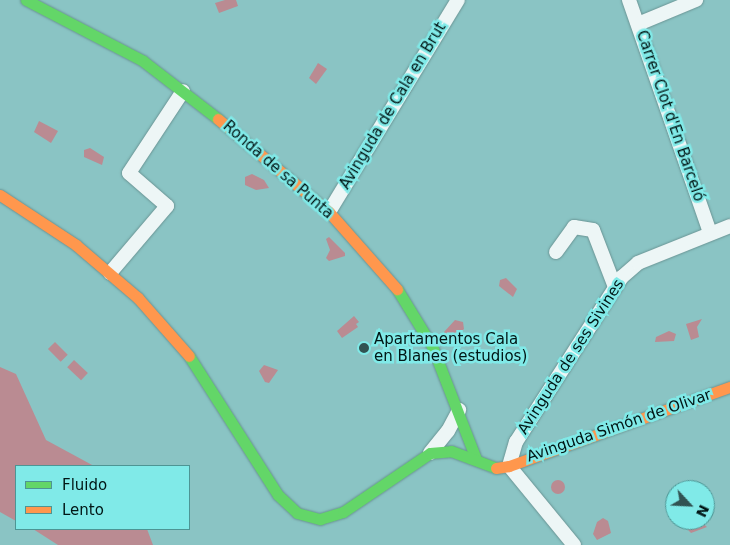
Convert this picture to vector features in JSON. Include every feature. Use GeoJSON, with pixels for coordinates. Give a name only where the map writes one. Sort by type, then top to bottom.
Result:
{"type":"FeatureCollection","features":[{"type":"Feature","properties":{"kind":"street","name":"Ronda de sa Punta"},"geometry":{"type":"LineString","coordinates":[[26,0],[131,54],[183,90],[254,146],[329,212],[400,293],[432,346],[476,459]]}},
{"type":"Feature","properties":{"kind":"street","name":"Avinguda de Cala en Brut"},"geometry":{"type":"LineString","coordinates":[[329,212],[458,0]]}},
{"type":"Feature","properties":{"kind":"street","name":"Carrer Clot d'En Barceló"},"geometry":{"type":"LineString","coordinates":[[629,0],[710,233]]}},
{"type":"Feature","properties":{"kind":"street"},"geometry":{"type":"LineString","coordinates":[[638,24],[696,0]]}},
{"type":"Feature","properties":{"kind":"street"},"geometry":{"type":"LineString","coordinates":[[110,273],[167,206],[129,172],[183,90]]}},
{"type":"Feature","properties":{"kind":"street"},"geometry":{"type":"LineString","coordinates":[[0,195],[76,245],[138,298],[195,363],[273,488],[297,513],[320,519],[343,512],[430,453],[448,431],[458,410]]}},
{"type":"Feature","properties":{"kind":"street","name":"Avinguda de ses Sivines"},"geometry":{"type":"LineString","coordinates":[[509,466],[516,442],[614,287],[638,263],[730,226]]}},
{"type":"Feature","properties":{"kind":"street"},"geometry":{"type":"LineString","coordinates":[[556,252],[574,227],[593,230],[614,287]]}},
{"type":"Feature","properties":{"kind":"street","name":"Avinguda Simón de Olivar"},"geometry":{"type":"LineString","coordinates":[[509,466],[730,387]]}},
{"type":"Feature","properties":{"kind":"street"},"geometry":{"type":"LineString","coordinates":[[430,453],[451,450],[476,459],[492,468],[509,466],[574,545]]}},
{"type":"Feature","properties":{"kind":"shaded area"},"geometry":{"type":"Polygon","coordinates":[[[225,0],[236,0],[238,6],[219,13],[215,3],[225,0]]]}},
{"type":"Feature","properties":{"kind":"shaded area"},"geometry":{"type":"Polygon","coordinates":[[[318,63],[327,69],[316,84],[309,78],[318,63]]]}},
{"type":"Feature","properties":{"kind":"shaded area"},"geometry":{"type":"Polygon","coordinates":[[[39,121],[58,131],[51,143],[34,132],[39,121]]]}},
{"type":"Feature","properties":{"kind":"shaded area"},"geometry":{"type":"Polygon","coordinates":[[[90,148],[104,157],[102,165],[84,157],[84,150],[90,148]]]}},
{"type":"Feature","properties":{"kind":"shaded area"},"geometry":{"type":"Polygon","coordinates":[[[252,174],[264,180],[269,188],[256,190],[245,185],[245,177],[252,174]]]}},
{"type":"Feature","properties":{"kind":"shaded area"},"geometry":{"type":"Polygon","coordinates":[[[329,237],[345,253],[345,256],[329,261],[326,258],[330,250],[326,239],[329,237]]]}},
{"type":"Feature","properties":{"kind":"shaded area"},"geometry":{"type":"Polygon","coordinates":[[[506,278],[517,289],[513,297],[499,286],[500,280],[506,278]]]}},
{"type":"Feature","properties":{"kind":"shaded area"},"geometry":{"type":"Polygon","coordinates":[[[354,316],[359,322],[356,324],[358,327],[342,338],[337,331],[354,316]]]}},
{"type":"Feature","properties":{"kind":"shaded area"},"geometry":{"type":"Polygon","coordinates":[[[702,319],[697,327],[699,337],[691,340],[686,324],[702,319]]]}},
{"type":"Feature","properties":{"kind":"shaded area"},"geometry":{"type":"Polygon","coordinates":[[[455,320],[463,322],[464,329],[455,337],[445,337],[444,332],[455,320]]]}},
{"type":"Feature","properties":{"kind":"shaded area"},"geometry":{"type":"Polygon","coordinates":[[[669,331],[676,334],[674,341],[655,342],[656,337],[669,331]]]}},
{"type":"Feature","properties":{"kind":"shaded area"},"geometry":{"type":"Polygon","coordinates":[[[55,342],[68,355],[61,362],[48,349],[55,342]]]}},
{"type":"Feature","properties":{"kind":"shaded area"},"geometry":{"type":"Polygon","coordinates":[[[74,360],[88,373],[81,380],[67,367],[74,360]]]}},
{"type":"Feature","properties":{"kind":"shaded area"},"geometry":{"type":"Polygon","coordinates":[[[264,365],[278,370],[269,383],[265,382],[259,371],[264,365]]]}},
{"type":"Feature","properties":{"kind":"shaded area"},"geometry":{"type":"Polygon","coordinates":[[[0,367],[16,374],[46,440],[92,465],[15,465],[15,520],[0,512],[0,367]]]}},
{"type":"Feature","properties":{"kind":"shaded area"},"geometry":{"type":"Polygon","coordinates":[[[555,480],[561,480],[565,487],[561,494],[555,494],[551,490],[551,484],[555,480]]]}},
{"type":"Feature","properties":{"kind":"shaded area"},"geometry":{"type":"Polygon","coordinates":[[[603,518],[608,521],[611,533],[597,540],[593,534],[597,522],[603,518]]]}},
{"type":"Feature","properties":{"kind":"shaded area"},"geometry":{"type":"Polygon","coordinates":[[[35,530],[147,530],[153,545],[58,545],[35,530]]]}},
{"type":"Feature","properties":{"kind":"shaded area"},"geometry":{"type":"Polygon","coordinates":[[[688,530],[699,530],[691,533],[688,530]]]}},
{"type":"Feature","properties":{"kind":"traffic: fast"},"geometry":{"type":"LineString","coordinates":[[26,0],[143,61],[218,119]]}},
{"type":"Feature","properties":{"kind":"traffic: fast"},"geometry":{"type":"LineString","coordinates":[[397,289],[432,346],[476,459]]}},
{"type":"Feature","properties":{"kind":"traffic: fast"},"geometry":{"type":"LineString","coordinates":[[189,356],[278,495],[297,513],[320,519],[343,512],[430,453],[451,451],[496,468]]}},
{"type":"Feature","properties":{"kind":"traffic: slow"},"geometry":{"type":"LineString","coordinates":[[218,119],[329,212],[397,289]]}},
{"type":"Feature","properties":{"kind":"traffic: slow"},"geometry":{"type":"LineString","coordinates":[[0,195],[76,245],[138,298],[189,356]]}},
{"type":"Feature","properties":{"kind":"traffic: slow"},"geometry":{"type":"LineString","coordinates":[[496,468],[509,466],[730,387]]}},
{"type":"Feature","properties":{"kind":"place","name":"Apartamentos Cala en Blanes (estudios)"},"geometry":{"type":"Point","coordinates":[364,348]}}]}
